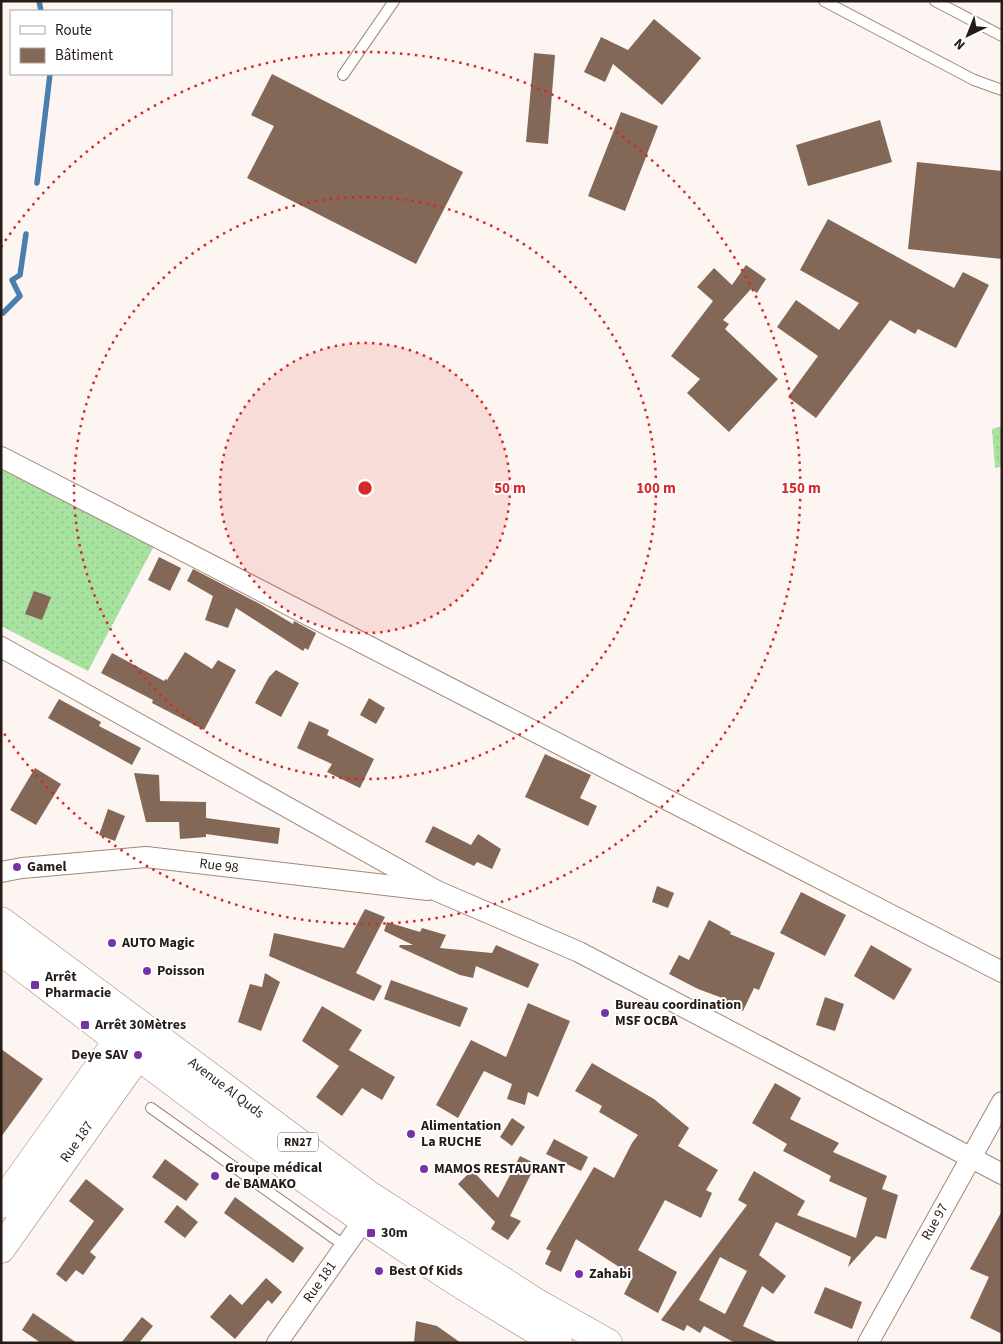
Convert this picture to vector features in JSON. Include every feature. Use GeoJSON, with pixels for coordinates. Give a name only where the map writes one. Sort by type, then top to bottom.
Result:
{"type":"FeatureCollection","features":[{"type":"Feature","properties":{"kind":"main road","name":"Avenue Al Quds"},"geometry":{"type":"LineString","coordinates":[[1,921],[136,1037],[363,1221],[432,1267],[558,1343]]}},
{"type":"Feature","properties":{"kind":"main road","name":"Avenue Al Quds"},"geometry":{"type":"LineString","coordinates":[[1,951],[136,1037],[369,1195],[537,1303],[608,1343]]}},
{"type":"Feature","properties":{"kind":"main road","name":"Rue 187"},"geometry":{"type":"LineString","coordinates":[[1,1204],[136,1037]]}},
{"type":"Feature","properties":{"kind":"main road","name":"Rue 187"},"geometry":{"type":"LineString","coordinates":[[1,1249],[136,1037]]}},
{"type":"Feature","properties":{"kind":"street"},"geometry":{"type":"LineString","coordinates":[[1,456],[1002,972]]}},
{"type":"Feature","properties":{"kind":"street"},"geometry":{"type":"LineString","coordinates":[[1,647],[437,891],[579,952],[1002,1174]]}},
{"type":"Feature","properties":{"kind":"street","name":"Rue 98"},"geometry":{"type":"LineString","coordinates":[[1,872],[22,868],[146,857],[437,891]]}},
{"type":"Feature","properties":{"kind":"street","name":"Rue 97"},"geometry":{"type":"LineString","coordinates":[[868,1343],[1002,1102]]}},
{"type":"Feature","properties":{"kind":"street","name":"Rue 181"},"geometry":{"type":"LineString","coordinates":[[277,1343],[363,1221]]}},
{"type":"Feature","properties":{"kind":"lane"},"geometry":{"type":"LineString","coordinates":[[343,75],[394,1]]}},
{"type":"Feature","properties":{"kind":"lane"},"geometry":{"type":"LineString","coordinates":[[824,1],[974,80],[1002,90]]}},
{"type":"Feature","properties":{"kind":"lane"},"geometry":{"type":"LineString","coordinates":[[934,1],[1002,36]]}},
{"type":"Feature","properties":{"kind":"lane"},"geometry":{"type":"LineString","coordinates":[[151,1108],[345,1246]]}},
{"type":"Feature","properties":{"kind":"green space"},"geometry":{"type":"Polygon","coordinates":[[[1002,426],[1002,466],[995,468],[992,429],[1002,426]]]}},
{"type":"Feature","properties":{"kind":"green space"},"geometry":{"type":"Polygon","coordinates":[[[1,466],[154,546],[88,671],[1,626],[1,466]]]}},
{"type":"Feature","properties":{"kind":"building"},"geometry":{"type":"Polygon","coordinates":[[[654,19],[701,58],[662,105],[613,64],[605,82],[584,72],[601,37],[628,50],[654,19]]]}},
{"type":"Feature","properties":{"kind":"building"},"geometry":{"type":"Polygon","coordinates":[[[534,53],[555,55],[548,144],[526,142],[534,53]]]}},
{"type":"Feature","properties":{"kind":"building"},"geometry":{"type":"Polygon","coordinates":[[[272,74],[463,172],[416,264],[247,178],[274,126],[251,115],[272,74]]]}},
{"type":"Feature","properties":{"kind":"building"},"geometry":{"type":"Polygon","coordinates":[[[621,112],[658,126],[625,211],[588,196],[621,112]]]}},
{"type":"Feature","properties":{"kind":"building"},"geometry":{"type":"Polygon","coordinates":[[[880,120],[892,162],[808,186],[796,145],[880,120]]]}},
{"type":"Feature","properties":{"kind":"building"},"geometry":{"type":"Polygon","coordinates":[[[917,162],[1002,171],[1002,259],[908,249],[917,162]]]}},
{"type":"Feature","properties":{"kind":"building"},"geometry":{"type":"Polygon","coordinates":[[[828,219],[954,288],[963,272],[989,285],[956,348],[918,329],[915,334],[890,320],[816,418],[788,397],[818,356],[777,327],[796,300],[839,330],[859,303],[800,270],[828,219]]]}},
{"type":"Feature","properties":{"kind":"building"},"geometry":{"type":"Polygon","coordinates":[[[746,265],[766,279],[757,293],[751,289],[723,320],[729,324],[725,329],[778,379],[729,432],[687,393],[700,379],[671,356],[713,301],[697,287],[714,268],[732,285],[746,265]]]}},
{"type":"Feature","properties":{"kind":"building"},"geometry":{"type":"Polygon","coordinates":[[[159,557],[181,568],[170,591],[148,580],[159,557]]]}},
{"type":"Feature","properties":{"kind":"building"},"geometry":{"type":"Polygon","coordinates":[[[193,569],[260,604],[293,624],[294,621],[316,633],[308,650],[305,648],[303,651],[236,608],[228,628],[205,620],[213,596],[187,581],[193,569]]]}},
{"type":"Feature","properties":{"kind":"building"},"geometry":{"type":"Polygon","coordinates":[[[34,591],[51,597],[42,620],[25,614],[34,591]]]}},
{"type":"Feature","properties":{"kind":"building"},"geometry":{"type":"Polygon","coordinates":[[[185,652],[212,669],[218,660],[236,670],[204,730],[152,703],[153,700],[101,673],[112,653],[164,681],[165,679],[167,680],[185,652]]]}},
{"type":"Feature","properties":{"kind":"building"},"geometry":{"type":"Polygon","coordinates":[[[276,670],[299,683],[281,717],[255,703],[269,677],[276,670]]]}},
{"type":"Feature","properties":{"kind":"building"},"geometry":{"type":"Polygon","coordinates":[[[369,698],[385,708],[376,724],[360,715],[369,698]]]}},
{"type":"Feature","properties":{"kind":"building"},"geometry":{"type":"Polygon","coordinates":[[[59,699],[101,722],[99,726],[141,748],[132,765],[48,718],[59,699]]]}},
{"type":"Feature","properties":{"kind":"building"},"geometry":{"type":"Polygon","coordinates":[[[309,721],[329,730],[327,735],[374,759],[360,788],[327,772],[332,764],[297,748],[309,721]]]}},
{"type":"Feature","properties":{"kind":"building"},"geometry":{"type":"Polygon","coordinates":[[[545,754],[591,775],[580,798],[597,806],[588,826],[525,797],[545,754]]]}},
{"type":"Feature","properties":{"kind":"building"},"geometry":{"type":"Polygon","coordinates":[[[35,768],[61,784],[36,825],[10,810],[35,768]]]}},
{"type":"Feature","properties":{"kind":"building"},"geometry":{"type":"Polygon","coordinates":[[[134,773],[159,775],[160,801],[206,802],[206,818],[280,828],[278,844],[206,834],[206,837],[180,839],[179,822],[146,822],[134,773]]]}},
{"type":"Feature","properties":{"kind":"building"},"geometry":{"type":"Polygon","coordinates":[[[108,809],[125,816],[115,841],[99,835],[108,809]]]}},
{"type":"Feature","properties":{"kind":"building"},"geometry":{"type":"Polygon","coordinates":[[[433,826],[471,845],[478,834],[501,849],[492,869],[477,862],[474,866],[425,842],[433,826]]]}},
{"type":"Feature","properties":{"kind":"building"},"geometry":{"type":"Polygon","coordinates":[[[657,886],[674,893],[668,908],[652,902],[657,886]]]}},
{"type":"Feature","properties":{"kind":"building"},"geometry":{"type":"Polygon","coordinates":[[[801,892],[846,915],[825,956],[780,933],[801,892]]]}},
{"type":"Feature","properties":{"kind":"building"},"geometry":{"type":"Polygon","coordinates":[[[365,909],[385,917],[356,973],[382,986],[374,1001],[269,956],[274,933],[344,948],[365,909]]]}},
{"type":"Feature","properties":{"kind":"building"},"geometry":{"type":"Polygon","coordinates":[[[709,920],[731,932],[730,934],[775,953],[759,990],[754,988],[743,1011],[724,1001],[725,999],[698,989],[669,974],[679,955],[689,960],[709,920]]]}},
{"type":"Feature","properties":{"kind":"building"},"geometry":{"type":"Polygon","coordinates":[[[387,922],[420,932],[422,928],[446,935],[440,948],[492,953],[496,945],[539,964],[528,988],[476,966],[473,978],[460,975],[399,947],[400,945],[413,945],[384,931],[387,922]]]}},
{"type":"Feature","properties":{"kind":"building"},"geometry":{"type":"Polygon","coordinates":[[[871,945],[912,969],[894,1000],[854,976],[871,945]]]}},
{"type":"Feature","properties":{"kind":"building"},"geometry":{"type":"Polygon","coordinates":[[[265,973],[280,982],[261,1031],[238,1022],[250,984],[262,987],[265,973]]]}},
{"type":"Feature","properties":{"kind":"building"},"geometry":{"type":"Polygon","coordinates":[[[391,980],[468,1008],[460,1027],[384,999],[391,980]]]}},
{"type":"Feature","properties":{"kind":"building"},"geometry":{"type":"Polygon","coordinates":[[[825,997],[844,1004],[835,1031],[816,1025],[825,997]]]}},
{"type":"Feature","properties":{"kind":"building"},"geometry":{"type":"Polygon","coordinates":[[[528,1003],[570,1021],[538,1097],[528,1092],[525,1105],[507,1099],[512,1084],[484,1071],[458,1118],[436,1105],[471,1040],[506,1057],[528,1003]]]}},
{"type":"Feature","properties":{"kind":"building"},"geometry":{"type":"Polygon","coordinates":[[[322,1006],[362,1030],[349,1050],[395,1077],[382,1100],[362,1088],[342,1116],[316,1097],[339,1066],[302,1041],[322,1006]]]}},
{"type":"Feature","properties":{"kind":"building"},"geometry":{"type":"Polygon","coordinates":[[[1,1049],[43,1079],[1,1137],[1,1049]]]}},
{"type":"Feature","properties":{"kind":"building"},"geometry":{"type":"Polygon","coordinates":[[[592,1063],[654,1099],[689,1128],[678,1146],[718,1170],[706,1190],[712,1193],[701,1218],[665,1200],[638,1250],[677,1272],[658,1313],[624,1294],[633,1276],[576,1239],[561,1272],[545,1264],[551,1251],[546,1249],[594,1167],[614,1178],[638,1135],[599,1112],[602,1106],[575,1091],[592,1063]]]}},
{"type":"Feature","properties":{"kind":"building"},"geometry":{"type":"Polygon","coordinates":[[[775,1083],[801,1098],[790,1119],[839,1143],[833,1152],[887,1176],[882,1189],[898,1195],[886,1239],[876,1236],[848,1267],[851,1257],[776,1222],[759,1255],[786,1276],[773,1294],[762,1286],[743,1326],[779,1343],[735,1343],[704,1326],[700,1333],[687,1325],[684,1331],[661,1320],[747,1205],[738,1200],[754,1171],[805,1201],[797,1215],[856,1238],[867,1198],[829,1181],[831,1176],[783,1151],[787,1144],[752,1123],[775,1083]],[[720,1257],[699,1300],[725,1314],[747,1271],[720,1257]]]}},
{"type":"Feature","properties":{"kind":"building"},"geometry":{"type":"Polygon","coordinates":[[[512,1118],[525,1127],[512,1146],[500,1137],[512,1118]]]}},
{"type":"Feature","properties":{"kind":"building"},"geometry":{"type":"Polygon","coordinates":[[[554,1139],[588,1157],[581,1171],[546,1154],[554,1139]]]}},
{"type":"Feature","properties":{"kind":"building"},"geometry":{"type":"Polygon","coordinates":[[[520,1156],[536,1164],[510,1216],[521,1221],[508,1240],[491,1229],[495,1222],[458,1184],[472,1170],[498,1198],[520,1156]]]}},
{"type":"Feature","properties":{"kind":"building"},"geometry":{"type":"Polygon","coordinates":[[[165,1159],[199,1184],[186,1201],[152,1177],[165,1159]]]}},
{"type":"Feature","properties":{"kind":"building"},"geometry":{"type":"Polygon","coordinates":[[[86,1179],[124,1209],[90,1252],[96,1257],[83,1275],[76,1270],[66,1282],[56,1274],[94,1221],[69,1201],[86,1179]]]}},
{"type":"Feature","properties":{"kind":"building"},"geometry":{"type":"Polygon","coordinates":[[[235,1197],[304,1248],[293,1263],[224,1213],[235,1197]]]}},
{"type":"Feature","properties":{"kind":"building"},"geometry":{"type":"Polygon","coordinates":[[[177,1205],[198,1222],[185,1238],[164,1222],[177,1205]]]}},
{"type":"Feature","properties":{"kind":"building"},"geometry":{"type":"Polygon","coordinates":[[[1002,1211],[1002,1334],[970,1318],[989,1277],[970,1269],[1002,1211]]]}},
{"type":"Feature","properties":{"kind":"building"},"geometry":{"type":"Polygon","coordinates":[[[266,1278],[282,1292],[272,1304],[268,1300],[235,1339],[210,1317],[230,1294],[242,1305],[266,1278]]]}},
{"type":"Feature","properties":{"kind":"building"},"geometry":{"type":"Polygon","coordinates":[[[825,1287],[862,1302],[852,1329],[814,1313],[825,1287]]]}},
{"type":"Feature","properties":{"kind":"building"},"geometry":{"type":"Polygon","coordinates":[[[33,1313],[77,1343],[41,1343],[22,1330],[33,1313]]]}},
{"type":"Feature","properties":{"kind":"building"},"geometry":{"type":"Polygon","coordinates":[[[142,1317],[153,1326],[139,1343],[121,1343],[142,1317]]]}},
{"type":"Feature","properties":{"kind":"building"},"geometry":{"type":"Polygon","coordinates":[[[416,1321],[437,1326],[461,1343],[414,1343],[416,1321]]]}},
{"type":"Feature","properties":{"kind":"waterway"},"geometry":{"type":"LineString","coordinates":[[39,1],[41,10]]}},
{"type":"Feature","properties":{"kind":"waterway"},"geometry":{"type":"LineString","coordinates":[[37,183],[50,75]]}},
{"type":"Feature","properties":{"kind":"waterway"},"geometry":{"type":"LineString","coordinates":[[3,313],[20,296],[12,280],[20,275],[26,234]]}},
{"type":"Feature","properties":{"kind":"place","name":"Gamel"},"geometry":{"type":"Point","coordinates":[17,867]}},
{"type":"Feature","properties":{"kind":"place","name":"AUTO Magic"},"geometry":{"type":"Point","coordinates":[112,943]}},
{"type":"Feature","properties":{"kind":"place","name":"Poisson"},"geometry":{"type":"Point","coordinates":[147,971]}},
{"type":"Feature","properties":{"kind":"place","name":"Arrêt Pharmacie"},"geometry":{"type":"Point","coordinates":[35,985]}},
{"type":"Feature","properties":{"kind":"place","name":"Bureau coordination MSF OCBA"},"geometry":{"type":"Point","coordinates":[605,1013]}},
{"type":"Feature","properties":{"kind":"place","name":"Arrêt 30Mètres"},"geometry":{"type":"Point","coordinates":[85,1025]}},
{"type":"Feature","properties":{"kind":"place","name":"Deye SAV"},"geometry":{"type":"Point","coordinates":[138,1055]}},
{"type":"Feature","properties":{"kind":"place","name":"Alimentation La RUCHE"},"geometry":{"type":"Point","coordinates":[411,1134]}},
{"type":"Feature","properties":{"kind":"place","name":"MAMOS RESTAURANT"},"geometry":{"type":"Point","coordinates":[424,1169]}},
{"type":"Feature","properties":{"kind":"place","name":"Groupe médical de BAMAKO"},"geometry":{"type":"Point","coordinates":[215,1176]}},
{"type":"Feature","properties":{"kind":"place","name":"30m"},"geometry":{"type":"Point","coordinates":[371,1233]}},
{"type":"Feature","properties":{"kind":"place","name":"Best Of Kids"},"geometry":{"type":"Point","coordinates":[379,1271]}},
{"type":"Feature","properties":{"kind":"place","name":"Zahabi"},"geometry":{"type":"Point","coordinates":[579,1274]}}]}
